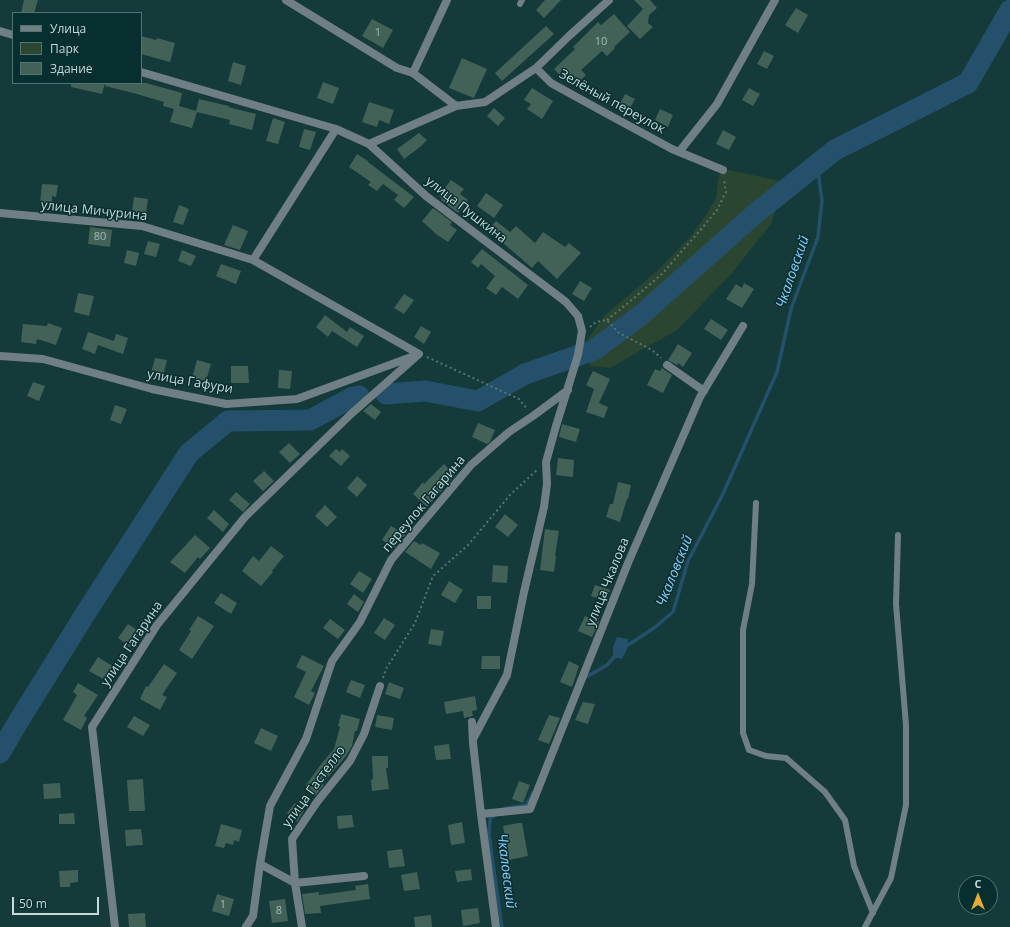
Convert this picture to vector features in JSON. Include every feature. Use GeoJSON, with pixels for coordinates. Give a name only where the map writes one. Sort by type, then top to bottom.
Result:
{"type":"FeatureCollection","features":[{"type":"Feature","properties":{"kind":"street"},"geometry":{"type":"LineString","coordinates":[[286,0],[397,68],[413,73],[456,106]]}},
{"type":"Feature","properties":{"kind":"street"},"geometry":{"type":"LineString","coordinates":[[413,73],[447,0]]}},
{"type":"Feature","properties":{"kind":"street"},"geometry":{"type":"LineString","coordinates":[[369,144],[456,106],[485,102],[536,68],[609,0]]}},
{"type":"Feature","properties":{"kind":"street"},"geometry":{"type":"LineString","coordinates":[[679,152],[717,104],[775,0]]}},
{"type":"Feature","properties":{"kind":"street"},"geometry":{"type":"LineString","coordinates":[[0,31],[12,35]]}},
{"type":"Feature","properties":{"kind":"street","name":"Зелёный переулок"},"geometry":{"type":"LineString","coordinates":[[536,68],[551,83],[679,152],[723,170]]}},
{"type":"Feature","properties":{"kind":"street","name":"улица Пушкина"},"geometry":{"type":"LineString","coordinates":[[142,72],[336,129],[369,144],[426,196],[566,302],[578,316],[582,331],[581,336]]}},
{"type":"Feature","properties":{"kind":"street"},"geometry":{"type":"LineString","coordinates":[[253,260],[336,129]]}},
{"type":"Feature","properties":{"kind":"street","name":"улица Мичурина"},"geometry":{"type":"LineString","coordinates":[[0,213],[142,226],[253,260],[419,354]]}},
{"type":"Feature","properties":{"kind":"street","name":"улица Чкалова"},"geometry":{"type":"LineString","coordinates":[[481,814],[530,809],[628,563],[697,404],[743,326]]}},
{"type":"Feature","properties":{"kind":"street"},"geometry":{"type":"LineString","coordinates":[[472,739],[507,675],[524,592],[544,507],[547,484],[546,462],[578,355],[581,336]]}},
{"type":"Feature","properties":{"kind":"street","name":"улица Гафури"},"geometry":{"type":"LineString","coordinates":[[0,356],[43,359],[152,389],[226,404],[297,399],[419,354]]}},
{"type":"Feature","properties":{"kind":"street","name":"улица Гагарина"},"geometry":{"type":"LineString","coordinates":[[115,927],[92,727],[157,624],[245,517],[351,414],[419,354]]}},
{"type":"Feature","properties":{"kind":"street"},"geometry":{"type":"LineString","coordinates":[[667,365],[704,390]]}},
{"type":"Feature","properties":{"kind":"street","name":"переулок Гагарина"},"geometry":{"type":"LineString","coordinates":[[246,927],[253,916],[270,806],[306,740],[332,660],[360,622],[391,560],[471,465],[509,432],[568,390]]}},
{"type":"Feature","properties":{"kind":"street","name":"улица Гастелло"},"geometry":{"type":"LineString","coordinates":[[302,927],[295,883],[292,839],[317,802],[350,761],[364,734],[380,686]]}},
{"type":"Feature","properties":{"kind":"street"},"geometry":{"type":"LineString","coordinates":[[472,722],[472,739],[496,927]]}},
{"type":"Feature","properties":{"kind":"street"},"geometry":{"type":"LineString","coordinates":[[260,864],[295,883],[364,876]]}},
{"type":"Feature","properties":{"kind":"lane"},"geometry":{"type":"LineString","coordinates":[[756,503],[752,584],[743,630],[743,733],[749,750],[766,756],[786,758],[825,792],[841,814],[845,820],[854,866],[873,913]]}},
{"type":"Feature","properties":{"kind":"lane"},"geometry":{"type":"LineString","coordinates":[[865,927],[891,878],[906,805],[906,725],[896,604],[898,536]]}},
{"type":"Feature","properties":{"kind":"path"},"geometry":{"type":"LineString","coordinates":[[581,336],[596,322],[607,320],[662,274],[708,221],[717,210],[726,192],[723,170]]}},
{"type":"Feature","properties":{"kind":"path"},"geometry":{"type":"LineString","coordinates":[[607,320],[619,333],[652,350],[667,365]]}},
{"type":"Feature","properties":{"kind":"path"},"geometry":{"type":"LineString","coordinates":[[419,354],[519,399]]}},
{"type":"Feature","properties":{"kind":"path"},"geometry":{"type":"LineString","coordinates":[[380,686],[386,669],[415,623],[433,576],[468,545],[510,495],[546,462]]}},
{"type":"Feature","properties":{"kind":"green space"},"geometry":{"type":"Polygon","coordinates":[[[729,170],[785,182],[771,224],[731,274],[677,330],[610,368],[590,366],[586,342],[605,315],[657,271],[691,236],[716,198],[719,175],[729,170]]]}},
{"type":"Feature","properties":{"kind":"water"},"geometry":{"type":"Polygon","coordinates":[[[617,637],[628,639],[627,649],[622,659],[613,657],[613,647],[617,637]]]}},
{"type":"Feature","properties":{"kind":"building"},"geometry":{"type":"Polygon","coordinates":[[[24,0],[38,0],[34,12],[21,12],[24,0]]]}},
{"type":"Feature","properties":{"kind":"building"},"geometry":{"type":"Polygon","coordinates":[[[545,0],[561,0],[544,18],[536,10],[545,0]]]}},
{"type":"Feature","properties":{"kind":"building"},"geometry":{"type":"Polygon","coordinates":[[[634,0],[650,0],[657,8],[649,15],[648,23],[653,27],[640,39],[627,26],[643,9],[634,0]]]}},
{"type":"Feature","properties":{"kind":"building"},"geometry":{"type":"Polygon","coordinates":[[[796,8],[808,15],[798,33],[785,25],[796,8]]]}},
{"type":"Feature","properties":{"kind":"building"},"geometry":{"type":"Polygon","coordinates":[[[614,14],[630,32],[607,56],[602,51],[581,70],[586,75],[576,85],[566,81],[554,69],[575,49],[573,47],[598,22],[601,25],[614,14]]]}},
{"type":"Feature","properties":{"kind":"building"},"geometry":{"type":"Polygon","coordinates":[[[372,19],[393,30],[383,48],[362,36],[372,19]]]}},
{"type":"Feature","properties":{"kind":"building"},"geometry":{"type":"Polygon","coordinates":[[[546,26],[554,34],[502,81],[495,73],[546,26]]]}},
{"type":"Feature","properties":{"kind":"building"},"geometry":{"type":"Polygon","coordinates":[[[142,36],[156,40],[157,38],[175,43],[170,62],[142,54],[142,36]]]}},
{"type":"Feature","properties":{"kind":"building"},"geometry":{"type":"Polygon","coordinates":[[[764,51],[774,56],[767,69],[757,64],[764,51]]]}},
{"type":"Feature","properties":{"kind":"building"},"geometry":{"type":"Polygon","coordinates":[[[462,58],[487,69],[474,98],[449,88],[462,58]]]}},
{"type":"Feature","properties":{"kind":"building"},"geometry":{"type":"Polygon","coordinates":[[[233,62],[246,66],[241,85],[228,81],[233,62]]]}},
{"type":"Feature","properties":{"kind":"building"},"geometry":{"type":"Polygon","coordinates":[[[323,82],[339,88],[333,104],[317,98],[323,82]]]}},
{"type":"Feature","properties":{"kind":"building"},"geometry":{"type":"Polygon","coordinates":[[[146,83],[182,93],[179,106],[196,111],[199,99],[256,114],[252,130],[229,124],[230,120],[197,112],[192,128],[170,122],[174,109],[163,106],[164,102],[105,86],[105,84],[146,83]]]}},
{"type":"Feature","properties":{"kind":"building"},"geometry":{"type":"Polygon","coordinates":[[[71,84],[105,84],[102,94],[71,87],[71,84]]]}},
{"type":"Feature","properties":{"kind":"building"},"geometry":{"type":"Polygon","coordinates":[[[532,88],[553,101],[542,119],[527,109],[531,104],[524,100],[532,88]]]}},
{"type":"Feature","properties":{"kind":"building"},"geometry":{"type":"Polygon","coordinates":[[[749,88],[760,94],[753,106],[742,100],[749,88]]]}},
{"type":"Feature","properties":{"kind":"building"},"geometry":{"type":"Polygon","coordinates":[[[625,94],[635,99],[629,110],[619,105],[625,94]]]}},
{"type":"Feature","properties":{"kind":"building"},"geometry":{"type":"Polygon","coordinates":[[[369,102],[394,110],[389,124],[379,120],[377,127],[362,122],[369,102]]]}},
{"type":"Feature","properties":{"kind":"building"},"geometry":{"type":"Polygon","coordinates":[[[494,108],[505,118],[498,126],[487,116],[494,108]]]}},
{"type":"Feature","properties":{"kind":"building"},"geometry":{"type":"Polygon","coordinates":[[[660,109],[673,115],[668,127],[655,120],[660,109]]]}},
{"type":"Feature","properties":{"kind":"building"},"geometry":{"type":"Polygon","coordinates":[[[273,118],[285,122],[278,144],[266,141],[273,118]]]}},
{"type":"Feature","properties":{"kind":"building"},"geometry":{"type":"Polygon","coordinates":[[[304,129],[316,132],[310,150],[299,147],[304,129]]]}},
{"type":"Feature","properties":{"kind":"building"},"geometry":{"type":"Polygon","coordinates":[[[723,130],[736,137],[729,150],[716,144],[723,130]]]}},
{"type":"Feature","properties":{"kind":"building"},"geometry":{"type":"Polygon","coordinates":[[[419,133],[427,140],[404,159],[397,149],[419,133]]]}},
{"type":"Feature","properties":{"kind":"building"},"geometry":{"type":"Polygon","coordinates":[[[357,154],[414,197],[404,208],[394,200],[398,195],[383,184],[377,191],[368,185],[371,182],[349,167],[357,154]]]}},
{"type":"Feature","properties":{"kind":"building"},"geometry":{"type":"Polygon","coordinates":[[[451,180],[464,189],[460,194],[468,200],[458,213],[441,200],[442,199],[439,196],[451,180]]]}},
{"type":"Feature","properties":{"kind":"building"},"geometry":{"type":"Polygon","coordinates":[[[42,184],[58,185],[56,197],[52,196],[52,204],[40,203],[42,184]]]}},
{"type":"Feature","properties":{"kind":"building"},"geometry":{"type":"Polygon","coordinates":[[[486,193],[503,205],[494,218],[477,206],[486,193]]]}},
{"type":"Feature","properties":{"kind":"building"},"geometry":{"type":"Polygon","coordinates":[[[134,197],[148,199],[146,214],[132,212],[134,197]]]}},
{"type":"Feature","properties":{"kind":"building"},"geometry":{"type":"Polygon","coordinates":[[[179,205],[189,209],[183,225],[173,222],[179,205]]]}},
{"type":"Feature","properties":{"kind":"building"},"geometry":{"type":"Polygon","coordinates":[[[433,208],[452,222],[450,225],[457,230],[448,242],[436,234],[422,221],[433,208]]]}},
{"type":"Feature","properties":{"kind":"building"},"geometry":{"type":"Polygon","coordinates":[[[496,221],[510,232],[516,226],[535,243],[543,232],[565,247],[569,243],[581,253],[557,279],[538,261],[532,268],[488,230],[496,221]]]}},
{"type":"Feature","properties":{"kind":"building"},"geometry":{"type":"Polygon","coordinates":[[[233,225],[248,231],[240,250],[224,245],[233,225]]]}},
{"type":"Feature","properties":{"kind":"building"},"geometry":{"type":"Polygon","coordinates":[[[90,227],[112,230],[110,247],[88,244],[90,227]]]}},
{"type":"Feature","properties":{"kind":"building"},"geometry":{"type":"Polygon","coordinates":[[[148,241],[160,244],[156,257],[144,254],[148,241]]]}},
{"type":"Feature","properties":{"kind":"building"},"geometry":{"type":"Polygon","coordinates":[[[482,249],[528,285],[518,299],[502,287],[496,295],[486,288],[495,276],[481,264],[478,268],[471,262],[482,249]]]}},
{"type":"Feature","properties":{"kind":"building"},"geometry":{"type":"Polygon","coordinates":[[[127,250],[139,253],[136,266],[124,263],[127,250]]]}},
{"type":"Feature","properties":{"kind":"building"},"geometry":{"type":"Polygon","coordinates":[[[182,250],[196,256],[191,266],[178,261],[182,250]]]}},
{"type":"Feature","properties":{"kind":"building"},"geometry":{"type":"Polygon","coordinates":[[[221,264],[241,271],[236,284],[216,276],[221,264]]]}},
{"type":"Feature","properties":{"kind":"building"},"geometry":{"type":"Polygon","coordinates":[[[580,281],[592,288],[584,301],[572,294],[580,281]]]}},
{"type":"Feature","properties":{"kind":"building"},"geometry":{"type":"Polygon","coordinates":[[[744,283],[754,289],[742,308],[726,299],[736,284],[742,288],[744,283]]]}},
{"type":"Feature","properties":{"kind":"building"},"geometry":{"type":"Polygon","coordinates":[[[78,293],[94,296],[89,316],[74,312],[78,293]]]}},
{"type":"Feature","properties":{"kind":"building"},"geometry":{"type":"Polygon","coordinates":[[[404,294],[414,300],[404,314],[394,308],[404,294]]]}},
{"type":"Feature","properties":{"kind":"building"},"geometry":{"type":"Polygon","coordinates":[[[325,315],[347,332],[350,327],[364,336],[357,347],[332,331],[328,337],[316,327],[325,315]]]}},
{"type":"Feature","properties":{"kind":"building"},"geometry":{"type":"Polygon","coordinates":[[[711,319],[728,330],[721,340],[704,329],[711,319]]]}},
{"type":"Feature","properties":{"kind":"building"},"geometry":{"type":"Polygon","coordinates":[[[48,323],[62,328],[56,345],[37,339],[36,344],[21,342],[23,324],[47,326],[48,323]]]}},
{"type":"Feature","properties":{"kind":"building"},"geometry":{"type":"Polygon","coordinates":[[[421,326],[431,332],[424,344],[414,337],[421,326]]]}},
{"type":"Feature","properties":{"kind":"building"},"geometry":{"type":"Polygon","coordinates":[[[88,332],[114,341],[116,334],[128,338],[123,354],[98,345],[95,354],[82,349],[88,332]]]}},
{"type":"Feature","properties":{"kind":"building"},"geometry":{"type":"Polygon","coordinates":[[[678,344],[692,353],[683,367],[678,363],[677,365],[668,360],[678,344]]]}},
{"type":"Feature","properties":{"kind":"building"},"geometry":{"type":"Polygon","coordinates":[[[155,358],[167,360],[162,380],[150,377],[155,358]]]}},
{"type":"Feature","properties":{"kind":"building"},"geometry":{"type":"Polygon","coordinates":[[[197,360],[211,364],[206,381],[192,378],[197,360]]]}},
{"type":"Feature","properties":{"kind":"building"},"geometry":{"type":"Polygon","coordinates":[[[231,366],[248,366],[249,383],[231,383],[231,366]]]}},
{"type":"Feature","properties":{"kind":"building"},"geometry":{"type":"Polygon","coordinates":[[[662,368],[672,375],[663,393],[647,385],[655,369],[660,371],[662,368]]]}},
{"type":"Feature","properties":{"kind":"building"},"geometry":{"type":"Polygon","coordinates":[[[279,370],[292,371],[290,389],[278,388],[279,370]]]}},
{"type":"Feature","properties":{"kind":"building"},"geometry":{"type":"Polygon","coordinates":[[[593,371],[610,379],[599,403],[608,407],[604,418],[586,412],[594,389],[586,385],[593,371]]]}},
{"type":"Feature","properties":{"kind":"building"},"geometry":{"type":"Polygon","coordinates":[[[33,382],[45,386],[39,401],[27,396],[33,382]]]}},
{"type":"Feature","properties":{"kind":"building"},"geometry":{"type":"Polygon","coordinates":[[[371,404],[381,412],[375,420],[363,411],[371,404]]]}},
{"type":"Feature","properties":{"kind":"building"},"geometry":{"type":"Polygon","coordinates":[[[115,405],[127,409],[121,424],[110,420],[115,405]]]}},
{"type":"Feature","properties":{"kind":"building"},"geometry":{"type":"Polygon","coordinates":[[[478,423],[495,430],[490,442],[487,444],[472,437],[478,423]]]}},
{"type":"Feature","properties":{"kind":"building"},"geometry":{"type":"Polygon","coordinates":[[[562,424],[580,429],[576,442],[559,437],[562,424]]]}},
{"type":"Feature","properties":{"kind":"building"},"geometry":{"type":"Polygon","coordinates":[[[289,443],[300,454],[290,463],[279,452],[289,443]]]}},
{"type":"Feature","properties":{"kind":"building"},"geometry":{"type":"Polygon","coordinates":[[[336,449],[340,452],[342,449],[350,456],[341,466],[329,456],[336,449]]]}},
{"type":"Feature","properties":{"kind":"building"},"geometry":{"type":"Polygon","coordinates":[[[558,458],[574,460],[573,477],[556,475],[558,458]]]}},
{"type":"Feature","properties":{"kind":"building"},"geometry":{"type":"Polygon","coordinates":[[[444,464],[455,475],[427,507],[413,494],[423,482],[424,484],[444,464]]]}},
{"type":"Feature","properties":{"kind":"building"},"geometry":{"type":"Polygon","coordinates":[[[264,471],[274,481],[263,491],[253,481],[264,471]]]}},
{"type":"Feature","properties":{"kind":"building"},"geometry":{"type":"Polygon","coordinates":[[[357,476],[367,485],[357,497],[347,488],[357,476]]]}},
{"type":"Feature","properties":{"kind":"building"},"geometry":{"type":"Polygon","coordinates":[[[618,482],[631,485],[620,522],[606,517],[610,504],[613,504],[618,482]]]}},
{"type":"Feature","properties":{"kind":"building"},"geometry":{"type":"Polygon","coordinates":[[[236,492],[250,504],[243,512],[229,500],[236,492]]]}},
{"type":"Feature","properties":{"kind":"building"},"geometry":{"type":"Polygon","coordinates":[[[325,505],[337,517],[327,527],[315,516],[325,505]]]}},
{"type":"Feature","properties":{"kind":"building"},"geometry":{"type":"Polygon","coordinates":[[[214,510],[229,524],[223,532],[207,518],[214,510]]]}},
{"type":"Feature","properties":{"kind":"building"},"geometry":{"type":"Polygon","coordinates":[[[505,514],[518,525],[508,537],[495,527],[505,514]]]}},
{"type":"Feature","properties":{"kind":"building"},"geometry":{"type":"Polygon","coordinates":[[[391,526],[405,535],[394,548],[382,540],[391,526]]]}},
{"type":"Feature","properties":{"kind":"building"},"geometry":{"type":"Polygon","coordinates":[[[545,529],[559,531],[554,572],[540,570],[545,529]]]}},
{"type":"Feature","properties":{"kind":"building"},"geometry":{"type":"Polygon","coordinates":[[[195,535],[210,548],[200,559],[198,557],[185,573],[170,562],[195,535]]]}},
{"type":"Feature","properties":{"kind":"building"},"geometry":{"type":"Polygon","coordinates":[[[414,541],[421,545],[422,543],[440,553],[431,569],[405,552],[414,541]]]}},
{"type":"Feature","properties":{"kind":"building"},"geometry":{"type":"Polygon","coordinates":[[[271,546],[284,556],[261,586],[242,571],[253,556],[259,561],[271,546]]]}},
{"type":"Feature","properties":{"kind":"building"},"geometry":{"type":"Polygon","coordinates":[[[493,565],[508,566],[507,583],[492,582],[493,565]]]}},
{"type":"Feature","properties":{"kind":"building"},"geometry":{"type":"Polygon","coordinates":[[[359,571],[372,579],[363,593],[350,584],[359,571]]]}},
{"type":"Feature","properties":{"kind":"building"},"geometry":{"type":"Polygon","coordinates":[[[449,581],[463,590],[455,603],[441,595],[449,581]]]}},
{"type":"Feature","properties":{"kind":"building"},"geometry":{"type":"Polygon","coordinates":[[[595,585],[610,590],[606,601],[591,596],[595,585]]]}},
{"type":"Feature","properties":{"kind":"building"},"geometry":{"type":"Polygon","coordinates":[[[221,593],[237,603],[231,614],[214,603],[221,593]]]}},
{"type":"Feature","properties":{"kind":"building"},"geometry":{"type":"Polygon","coordinates":[[[354,594],[364,602],[358,612],[347,604],[354,594]]]}},
{"type":"Feature","properties":{"kind":"building"},"geometry":{"type":"Polygon","coordinates":[[[477,596],[491,596],[491,609],[477,609],[477,596]]]}},
{"type":"Feature","properties":{"kind":"building"},"geometry":{"type":"Polygon","coordinates":[[[198,616],[214,626],[192,659],[179,650],[191,631],[189,630],[198,616]]]}},
{"type":"Feature","properties":{"kind":"building"},"geometry":{"type":"Polygon","coordinates":[[[585,616],[599,622],[592,637],[578,631],[585,616]]]}},
{"type":"Feature","properties":{"kind":"building"},"geometry":{"type":"Polygon","coordinates":[[[384,618],[395,625],[385,640],[374,633],[384,618]]]}},
{"type":"Feature","properties":{"kind":"building"},"geometry":{"type":"Polygon","coordinates":[[[330,619],[345,630],[338,639],[323,628],[330,619]]]}},
{"type":"Feature","properties":{"kind":"building"},"geometry":{"type":"Polygon","coordinates":[[[128,624],[140,632],[130,647],[118,638],[128,624]]]}},
{"type":"Feature","properties":{"kind":"building"},"geometry":{"type":"Polygon","coordinates":[[[431,629],[444,631],[441,646],[428,644],[431,629]]]}},
{"type":"Feature","properties":{"kind":"building"},"geometry":{"type":"Polygon","coordinates":[[[302,655],[324,666],[311,691],[315,693],[309,705],[294,697],[306,672],[296,667],[302,655]]]}},
{"type":"Feature","properties":{"kind":"building"},"geometry":{"type":"Polygon","coordinates":[[[482,656],[500,656],[500,669],[481,669],[482,656]]]}},
{"type":"Feature","properties":{"kind":"building"},"geometry":{"type":"Polygon","coordinates":[[[98,657],[114,667],[105,680],[89,671],[98,657]]]}},
{"type":"Feature","properties":{"kind":"building"},"geometry":{"type":"Polygon","coordinates":[[[569,661],[579,666],[572,687],[560,682],[569,661]]]}},
{"type":"Feature","properties":{"kind":"building"},"geometry":{"type":"Polygon","coordinates":[[[164,664],[177,673],[162,695],[167,697],[160,710],[140,699],[146,686],[148,687],[164,664]]]}},
{"type":"Feature","properties":{"kind":"building"},"geometry":{"type":"Polygon","coordinates":[[[351,680],[365,685],[360,698],[346,692],[351,680]]]}},
{"type":"Feature","properties":{"kind":"building"},"geometry":{"type":"Polygon","coordinates":[[[389,682],[404,688],[400,699],[385,694],[389,682]]]}},
{"type":"Feature","properties":{"kind":"building"},"geometry":{"type":"Polygon","coordinates":[[[78,683],[98,695],[84,716],[87,718],[81,730],[63,720],[77,695],[73,692],[78,683]]]}},
{"type":"Feature","properties":{"kind":"building"},"geometry":{"type":"Polygon","coordinates":[[[475,696],[477,710],[472,711],[473,716],[464,718],[463,711],[446,714],[444,702],[475,696]]]}},
{"type":"Feature","properties":{"kind":"building"},"geometry":{"type":"Polygon","coordinates":[[[583,702],[595,704],[588,724],[575,720],[583,702]]]}},
{"type":"Feature","properties":{"kind":"building"},"geometry":{"type":"Polygon","coordinates":[[[341,714],[360,719],[357,731],[355,731],[352,746],[346,756],[322,784],[324,785],[315,796],[306,789],[306,785],[334,749],[340,727],[338,726],[341,714]]]}},
{"type":"Feature","properties":{"kind":"building"},"geometry":{"type":"Polygon","coordinates":[[[377,715],[394,718],[392,730],[375,727],[377,715]]]}},
{"type":"Feature","properties":{"kind":"building"},"geometry":{"type":"Polygon","coordinates":[[[549,715],[560,718],[549,744],[538,740],[549,715]]]}},
{"type":"Feature","properties":{"kind":"building"},"geometry":{"type":"Polygon","coordinates":[[[134,716],[150,725],[143,736],[127,727],[134,716]]]}},
{"type":"Feature","properties":{"kind":"building"},"geometry":{"type":"Polygon","coordinates":[[[261,728],[278,736],[271,751],[254,743],[261,728]]]}},
{"type":"Feature","properties":{"kind":"building"},"geometry":{"type":"Polygon","coordinates":[[[449,744],[451,759],[436,760],[434,746],[449,744]]]}},
{"type":"Feature","properties":{"kind":"building"},"geometry":{"type":"Polygon","coordinates":[[[372,756],[388,756],[388,768],[386,768],[389,789],[372,791],[372,756]]]}},
{"type":"Feature","properties":{"kind":"building"},"geometry":{"type":"Polygon","coordinates":[[[143,779],[145,811],[129,811],[127,780],[143,779]]]}},
{"type":"Feature","properties":{"kind":"building"},"geometry":{"type":"Polygon","coordinates":[[[519,781],[530,785],[523,803],[512,799],[519,781]]]}},
{"type":"Feature","properties":{"kind":"building"},"geometry":{"type":"Polygon","coordinates":[[[60,783],[61,798],[44,799],[43,784],[60,783]]]}},
{"type":"Feature","properties":{"kind":"building"},"geometry":{"type":"Polygon","coordinates":[[[295,803],[304,811],[297,822],[287,813],[295,803]]]}},
{"type":"Feature","properties":{"kind":"building"},"geometry":{"type":"Polygon","coordinates":[[[74,813],[75,824],[59,824],[59,814],[74,813]]]}},
{"type":"Feature","properties":{"kind":"building"},"geometry":{"type":"Polygon","coordinates":[[[352,815],[354,827],[338,829],[337,816],[352,815]]]}},
{"type":"Feature","properties":{"kind":"building"},"geometry":{"type":"Polygon","coordinates":[[[462,822],[465,843],[451,845],[448,825],[462,822]]]}},
{"type":"Feature","properties":{"kind":"building"},"geometry":{"type":"Polygon","coordinates":[[[522,823],[528,856],[509,860],[503,826],[522,823]]]}},
{"type":"Feature","properties":{"kind":"building"},"geometry":{"type":"Polygon","coordinates":[[[221,824],[242,830],[239,842],[234,840],[233,845],[226,843],[224,848],[215,846],[221,824]]]}},
{"type":"Feature","properties":{"kind":"building"},"geometry":{"type":"Polygon","coordinates":[[[141,829],[143,845],[126,846],[125,830],[141,829]]]}},
{"type":"Feature","properties":{"kind":"building"},"geometry":{"type":"Polygon","coordinates":[[[402,849],[405,866],[389,868],[387,851],[402,849]]]}},
{"type":"Feature","properties":{"kind":"building"},"geometry":{"type":"Polygon","coordinates":[[[471,869],[472,880],[457,882],[455,871],[471,869]]]}},
{"type":"Feature","properties":{"kind":"building"},"geometry":{"type":"Polygon","coordinates":[[[78,870],[78,882],[70,883],[70,887],[60,887],[59,871],[78,870]]]}},
{"type":"Feature","properties":{"kind":"building"},"geometry":{"type":"Polygon","coordinates":[[[417,872],[420,889],[404,891],[401,875],[417,872]]]}},
{"type":"Feature","properties":{"kind":"building"},"geometry":{"type":"Polygon","coordinates":[[[368,884],[370,899],[320,906],[321,913],[305,914],[302,894],[319,892],[319,895],[356,890],[355,886],[368,884]]]}},
{"type":"Feature","properties":{"kind":"building"},"geometry":{"type":"Polygon","coordinates":[[[217,894],[234,899],[229,916],[212,911],[217,894]]]}},
{"type":"Feature","properties":{"kind":"building"},"geometry":{"type":"Polygon","coordinates":[[[285,899],[288,921],[272,923],[269,901],[285,899]]]}},
{"type":"Feature","properties":{"kind":"building"},"geometry":{"type":"Polygon","coordinates":[[[478,908],[480,923],[463,926],[461,910],[478,908]]]}},
{"type":"Feature","properties":{"kind":"building"},"geometry":{"type":"Polygon","coordinates":[[[145,913],[146,927],[129,927],[128,914],[145,913]]]}},
{"type":"Feature","properties":{"kind":"building"},"geometry":{"type":"Polygon","coordinates":[[[431,915],[432,927],[415,927],[414,917],[431,915]]]}},
{"type":"Feature","properties":{"kind":"waterway"},"geometry":{"type":"LineString","coordinates":[[386,394],[425,391],[478,401],[525,374],[594,350],[641,315],[756,213],[835,150],[968,83],[1010,10]]}},
{"type":"Feature","properties":{"kind":"waterway","name":"Чкаловский"},"geometry":{"type":"LineString","coordinates":[[625,647],[654,628],[673,612],[688,561],[723,494],[777,372],[791,309],[818,237],[822,201],[817,164]]}},
{"type":"Feature","properties":{"kind":"waterway"},"geometry":{"type":"LineString","coordinates":[[0,753],[87,611],[189,453],[228,421],[310,420],[353,397],[359,396]]}},
{"type":"Feature","properties":{"kind":"waterway","name":"Чкаловский"},"geometry":{"type":"LineString","coordinates":[[583,679],[607,665],[616,655]]}},
{"type":"Feature","properties":{"kind":"waterway","name":"Чкаловский"},"geometry":{"type":"LineString","coordinates":[[506,808],[526,805],[533,793]]}},
{"type":"Feature","properties":{"kind":"waterway","name":"Чкаловский"},"geometry":{"type":"LineString","coordinates":[[496,814],[490,819],[489,835],[502,927]]}}]}
